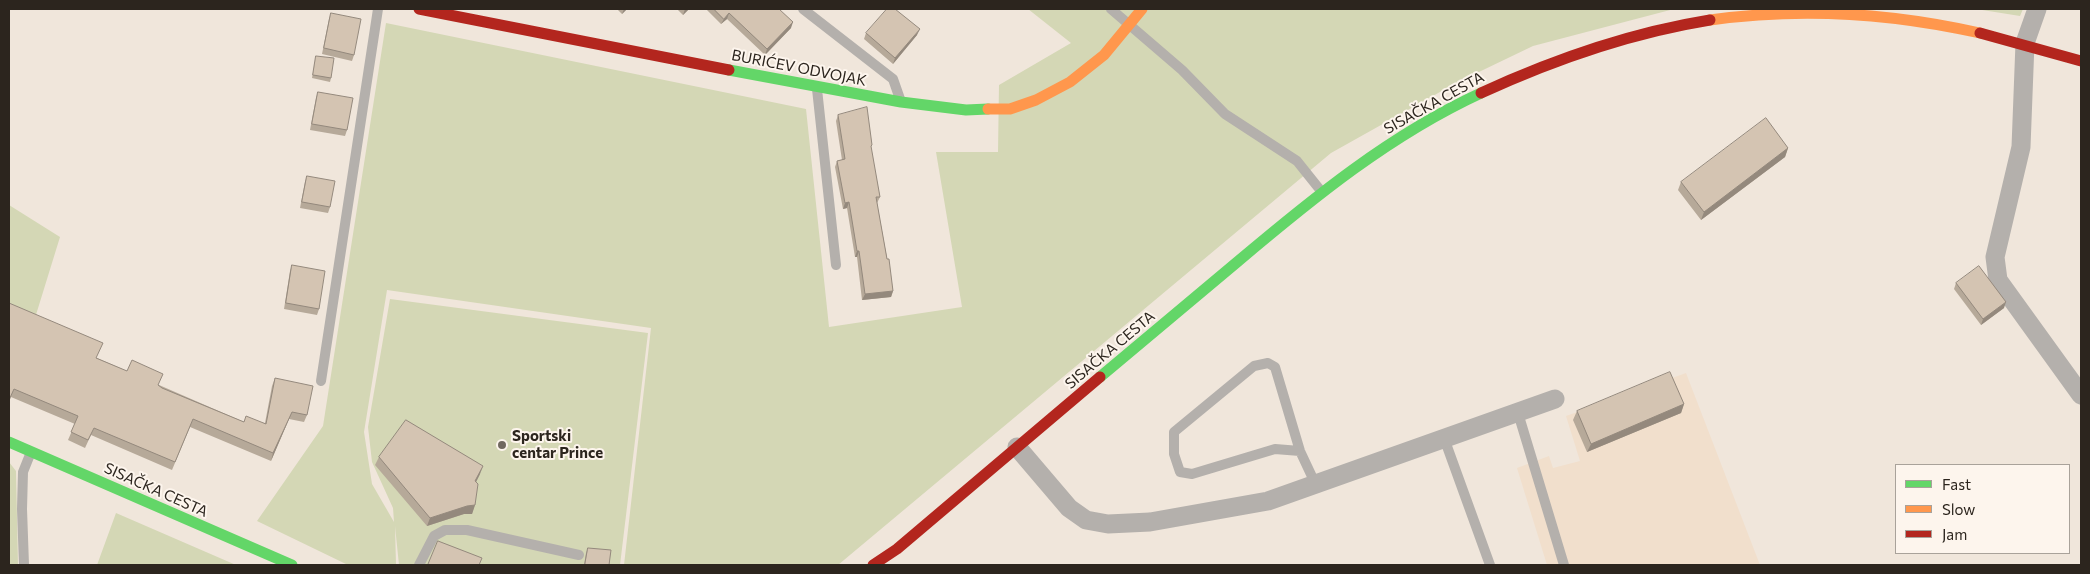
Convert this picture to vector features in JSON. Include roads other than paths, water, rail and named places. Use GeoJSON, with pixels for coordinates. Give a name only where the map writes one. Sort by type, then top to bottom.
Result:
{"type":"FeatureCollection","features":[{"type":"Feature","properties":{"kind":"main road","name":"BURIĆEV ODVOJAK"},"geometry":{"type":"LineString","coordinates":[[419,9],[817,88],[901,102],[966,110],[1010,109],[1036,100],[1070,82],[1104,56],[1142,9]]}},
{"type":"Feature","properties":{"kind":"main road","name":"SISAČKA CESTA"},"geometry":{"type":"LineString","coordinates":[[873,565],[897,549],[1016,447],[1322,192],[1406,132],[1539,65],[1599,44],[1670,26],[1732,16],[1804,12],[1881,16],[1949,26],[2025,43],[2081,61]]}},
{"type":"Feature","properties":{"kind":"main road","name":"SISAČKA CESTA"},"geometry":{"type":"LineString","coordinates":[[9,442],[292,565]]}},
{"type":"Feature","properties":{"kind":"street"},"geometry":{"type":"LineString","coordinates":[[2037,9],[2025,43],[2021,148],[1995,257],[1998,280],[2081,395]]}},
{"type":"Feature","properties":{"kind":"street"},"geometry":{"type":"LineString","coordinates":[[1016,447],[1069,508],[1086,520],[1108,524],[1150,522],[1268,500],[1555,399]]}},
{"type":"Feature","properties":{"kind":"lane"},"geometry":{"type":"LineString","coordinates":[[320,381],[378,9]]}},
{"type":"Feature","properties":{"kind":"lane"},"geometry":{"type":"LineString","coordinates":[[803,9],[893,79],[901,102]]}},
{"type":"Feature","properties":{"kind":"lane"},"geometry":{"type":"LineString","coordinates":[[1111,9],[1182,70],[1225,114],[1297,161],[1322,192]]}},
{"type":"Feature","properties":{"kind":"lane"},"geometry":{"type":"LineString","coordinates":[[817,88],[836,265]]}},
{"type":"Feature","properties":{"kind":"lane"},"geometry":{"type":"LineString","coordinates":[[1300,451],[1275,449],[1192,474],[1180,472],[1174,454],[1174,432],[1254,366],[1268,362],[1275,367],[1300,451],[1315,483]]}},
{"type":"Feature","properties":{"kind":"lane"},"geometry":{"type":"LineString","coordinates":[[1518,413],[1564,565]]}},
{"type":"Feature","properties":{"kind":"lane"},"geometry":{"type":"LineString","coordinates":[[1444,438],[1490,565]]}},
{"type":"Feature","properties":{"kind":"lane"},"geometry":{"type":"LineString","coordinates":[[24,565],[23,472],[32,451]]}},
{"type":"Feature","properties":{"kind":"lane"},"geometry":{"type":"LineString","coordinates":[[419,565],[434,536],[445,530],[467,530],[579,555]]}},
{"type":"Feature","properties":{"kind":"place","name":"Sportski centar Prince"},"geometry":{"type":"Point","coordinates":[502,445]}}]}
